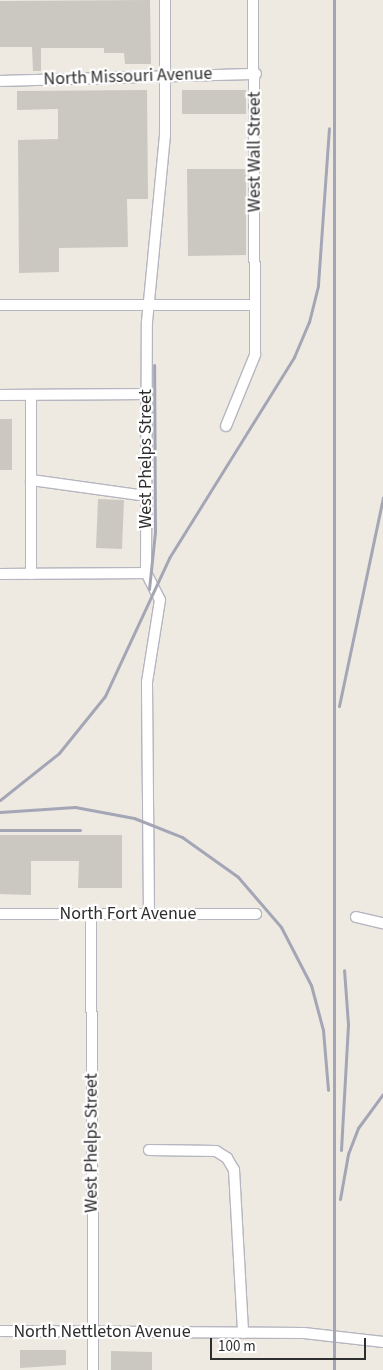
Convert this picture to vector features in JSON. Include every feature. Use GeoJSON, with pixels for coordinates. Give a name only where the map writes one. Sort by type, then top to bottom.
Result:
{"type":"FeatureCollection","features":[{"type":"Feature","properties":{"kind":"street","name":"West Phelps Street"},"geometry":{"type":"LineString","coordinates":[[149,914],[147,682],[160,600],[146,573],[146,394],[151,304],[164,153],[165,0]]}},
{"type":"Feature","properties":{"kind":"street","name":"West Wall Street"},"geometry":{"type":"LineString","coordinates":[[226,426],[255,355],[256,74],[253,0]]}},
{"type":"Feature","properties":{"kind":"street","name":"North Missouri Avenue"},"geometry":{"type":"LineString","coordinates":[[0,81],[256,74]]}},
{"type":"Feature","properties":{"kind":"street"},"geometry":{"type":"LineString","coordinates":[[0,305],[255,305]]}},
{"type":"Feature","properties":{"kind":"street"},"geometry":{"type":"LineString","coordinates":[[0,395],[146,394]]}},
{"type":"Feature","properties":{"kind":"street"},"geometry":{"type":"LineString","coordinates":[[31,395],[31,574]]}},
{"type":"Feature","properties":{"kind":"street"},"geometry":{"type":"LineString","coordinates":[[31,480],[146,496]]}},
{"type":"Feature","properties":{"kind":"street"},"geometry":{"type":"LineString","coordinates":[[0,574],[146,573]]}},
{"type":"Feature","properties":{"kind":"street","name":"North Fort Avenue"},"geometry":{"type":"LineString","coordinates":[[0,914],[256,914]]}},
{"type":"Feature","properties":{"kind":"street","name":"West Phelps Street"},"geometry":{"type":"LineString","coordinates":[[91,915],[92,1370]]}},
{"type":"Feature","properties":{"kind":"street"},"geometry":{"type":"LineString","coordinates":[[356,917],[383,923]]}},
{"type":"Feature","properties":{"kind":"street"},"geometry":{"type":"LineString","coordinates":[[149,1150],[216,1152],[227,1158],[234,1170],[243,1333]]}},
{"type":"Feature","properties":{"kind":"street","name":"North Nettleton Avenue"},"geometry":{"type":"LineString","coordinates":[[0,1331],[320,1334],[364,1342],[383,1342]]}},
{"type":"Feature","properties":{"kind":"building"},"geometry":{"type":"Polygon","coordinates":[[[150,0],[151,64],[125,64],[124,53],[104,53],[104,48],[41,48],[41,71],[33,71],[32,47],[0,47],[0,1],[150,0]]]}},
{"type":"Feature","properties":{"kind":"building"},"geometry":{"type":"Polygon","coordinates":[[[147,90],[148,199],[127,199],[128,247],[59,248],[59,272],[19,273],[18,140],[58,139],[58,109],[17,110],[17,91],[147,90]]]}},
{"type":"Feature","properties":{"kind":"building"},"geometry":{"type":"Polygon","coordinates":[[[182,90],[246,90],[246,114],[182,114],[182,90]]]}},
{"type":"Feature","properties":{"kind":"building"},"geometry":{"type":"Polygon","coordinates":[[[187,169],[246,169],[246,255],[188,256],[187,169]]]}},
{"type":"Feature","properties":{"kind":"building"},"geometry":{"type":"Polygon","coordinates":[[[0,419],[12,419],[12,470],[0,470],[0,419]]]}},
{"type":"Feature","properties":{"kind":"building"},"geometry":{"type":"Polygon","coordinates":[[[98,499],[124,500],[122,549],[96,548],[98,499]]]}},
{"type":"Feature","properties":{"kind":"building"},"geometry":{"type":"Polygon","coordinates":[[[0,835],[122,835],[122,888],[78,888],[79,861],[31,861],[31,895],[0,894],[0,835]]]}},
{"type":"Feature","properties":{"kind":"building"},"geometry":{"type":"Polygon","coordinates":[[[20,1350],[66,1350],[66,1365],[20,1368],[20,1350]]]}},
{"type":"Feature","properties":{"kind":"building"},"geometry":{"type":"Polygon","coordinates":[[[111,1351],[152,1352],[152,1370],[111,1370],[111,1351]]]}},
{"type":"Feature","properties":{"kind":"railway"},"geometry":{"type":"LineString","coordinates":[[334,0],[334,1370]]}},
{"type":"Feature","properties":{"kind":"railway"},"geometry":{"type":"LineString","coordinates":[[0,800],[59,753],[105,696],[169,558],[294,357],[309,322],[318,285],[329,128]]}},
{"type":"Feature","properties":{"kind":"railway"},"geometry":{"type":"LineString","coordinates":[[149,589],[155,532],[154,365]]}},
{"type":"Feature","properties":{"kind":"railway"},"geometry":{"type":"LineString","coordinates":[[339,706],[383,498]]}},
{"type":"Feature","properties":{"kind":"railway"},"geometry":{"type":"LineString","coordinates":[[0,812],[75,807],[134,818],[182,837],[238,877],[281,927],[311,985],[323,1030],[328,1090]]}},
{"type":"Feature","properties":{"kind":"railway"},"geometry":{"type":"LineString","coordinates":[[0,830],[80,830]]}},
{"type":"Feature","properties":{"kind":"railway"},"geometry":{"type":"LineString","coordinates":[[341,1150],[348,1024],[344,970]]}},
{"type":"Feature","properties":{"kind":"railway"},"geometry":{"type":"LineString","coordinates":[[340,1199],[348,1154],[358,1128],[383,1094]]}}]}
